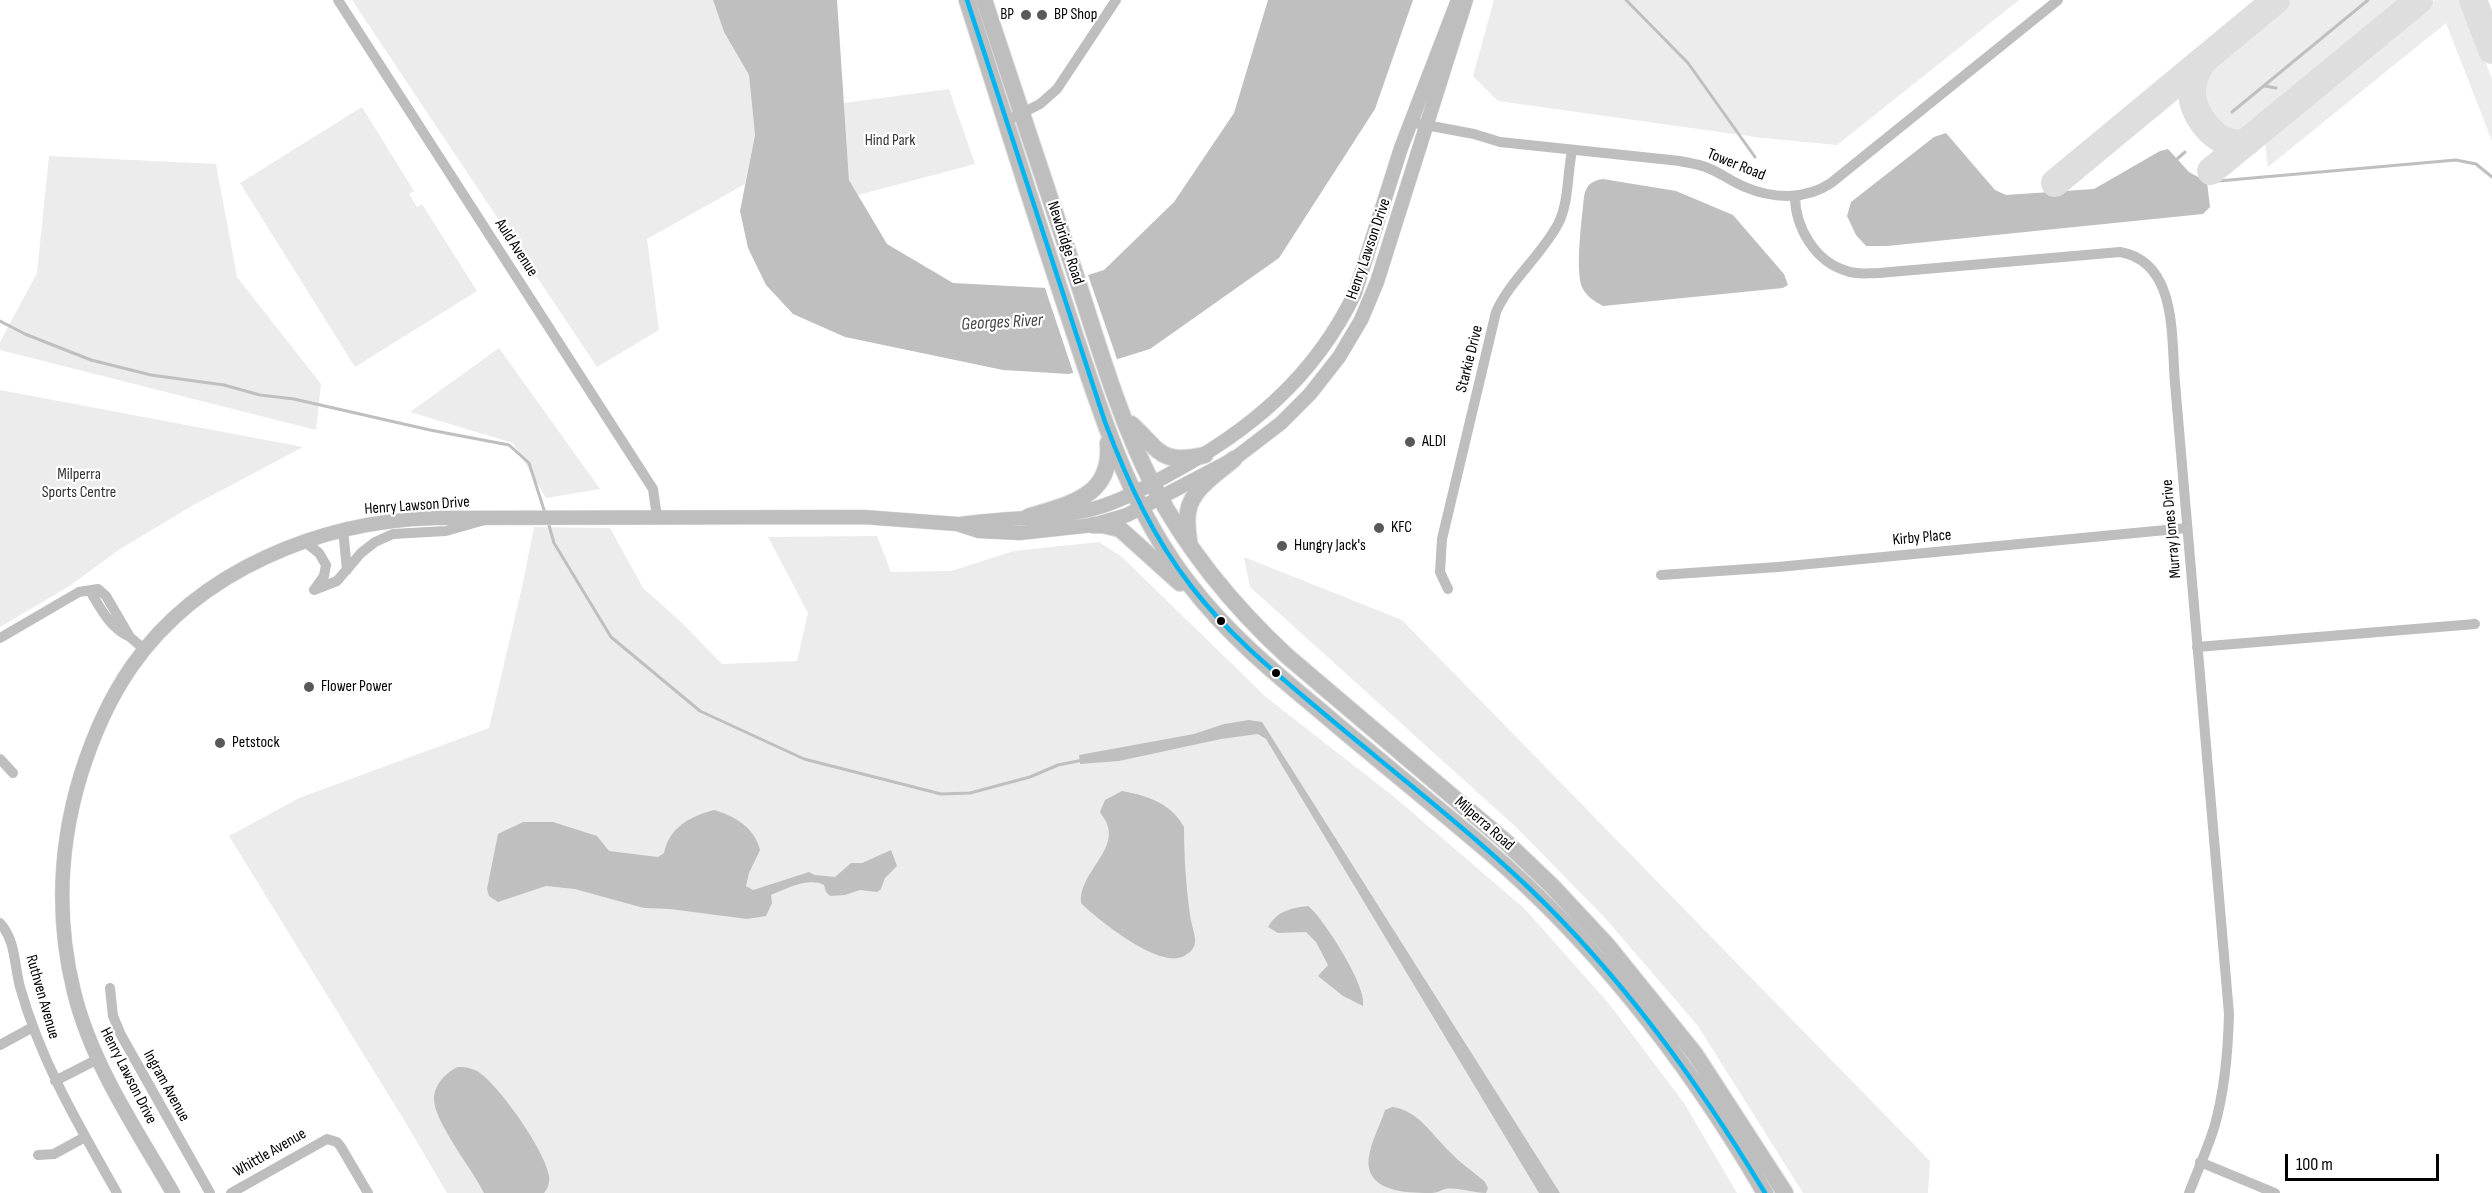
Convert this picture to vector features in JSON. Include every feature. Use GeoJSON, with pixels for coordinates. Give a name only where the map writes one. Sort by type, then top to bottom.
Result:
{"type":"FeatureCollection","features":[{"type":"Feature","properties":{"kind":"highway","name":"Newbridge Road"},"geometry":{"type":"LineString","coordinates":[[967,0],[1104,422],[1137,500]]}},
{"type":"Feature","properties":{"kind":"highway","name":"Newbridge Road"},"geometry":{"type":"LineString","coordinates":[[984,0],[1111,382],[1156,490]]}},
{"type":"Feature","properties":{"kind":"highway"},"geometry":{"type":"LineString","coordinates":[[1126,419],[1163,456],[1177,459],[1205,455]]}},
{"type":"Feature","properties":{"kind":"highway"},"geometry":{"type":"LineString","coordinates":[[1028,517],[1075,501],[1092,491],[1102,480],[1109,454],[1104,422]]}},
{"type":"Feature","properties":{"kind":"highway"},"geometry":{"type":"LineString","coordinates":[[1189,545],[1187,518],[1192,500],[1203,486],[1234,459]]}},
{"type":"Feature","properties":{"kind":"highway","name":"Milperra Road"},"geometry":{"type":"LineString","coordinates":[[1156,490],[1189,545],[1220,587],[1252,623],[1287,656],[1506,842],[1552,886],[1607,945],[1695,1054],[1785,1193]]}},
{"type":"Feature","properties":{"kind":"highway","name":"Milperra Road"},"geometry":{"type":"LineString","coordinates":[[1137,500],[1189,584],[1222,622],[1264,664],[1492,854],[1574,935],[1625,991],[1669,1046],[1712,1107],[1765,1193]]}},
{"type":"Feature","properties":{"kind":"highway"},"geometry":{"type":"LineString","coordinates":[[1093,525],[1115,527],[1125,533],[1222,622]]}},
{"type":"Feature","properties":{"kind":"main road","name":"Henry Lawson Drive"},"geometry":{"type":"LineString","coordinates":[[1156,490],[1232,438],[1267,410],[1321,351],[1345,315],[1365,265],[1410,122],[1458,0]]}},
{"type":"Feature","properties":{"kind":"main road","name":"Henry Lawson Drive"},"geometry":{"type":"LineString","coordinates":[[173,1193],[98,1059],[82,1020],[68,963],[61,908],[64,851],[74,799],[97,730],[121,683],[169,622],[225,580],[260,560],[343,529],[406,519],[863,517],[957,524],[1078,512],[1137,500],[1156,490],[1234,459],[1281,423],[1302,402],[1325,376],[1350,340],[1377,282],[1466,0]]}},
{"type":"Feature","properties":{"kind":"main road","name":"Henry Lawson Drive"},"geometry":{"type":"LineString","coordinates":[[957,524],[979,531],[1020,533],[1093,525],[1127,515],[1137,500]]}},
{"type":"Feature","properties":{"kind":"street","name":"Auld Avenue"},"geometry":{"type":"LineString","coordinates":[[338,0],[653,489],[657,518]]}},
{"type":"Feature","properties":{"kind":"street"},"geometry":{"type":"LineString","coordinates":[[1006,121],[1040,104],[1057,89],[1116,0]]}},
{"type":"Feature","properties":{"kind":"street","name":"Tower Road"},"geometry":{"type":"LineString","coordinates":[[1410,122],[1474,134],[1500,142],[1680,161],[1707,167],[1744,187],[1795,196],[1814,192],[1831,183],[2058,0]]}},
{"type":"Feature","properties":{"kind":"street","name":"Starkie Drive"},"geometry":{"type":"LineString","coordinates":[[1448,589],[1440,572],[1442,540],[1496,312],[1502,298],[1557,226],[1565,199],[1572,151]]}},
{"type":"Feature","properties":{"kind":"street","name":"Murray Jones Drive"},"geometry":{"type":"LineString","coordinates":[[1795,196],[1795,214],[1801,230],[1824,259],[1848,272],[1879,273],[2109,252],[2126,253],[2143,261],[2160,281],[2168,306],[2229,1014],[2221,1101],[2213,1130],[2188,1193]]}},
{"type":"Feature","properties":{"kind":"street"},"geometry":{"type":"LineString","coordinates":[[304,542],[319,553],[326,565],[324,576],[314,590],[337,581],[361,553],[375,542],[393,534],[446,531],[493,518]]}},
{"type":"Feature","properties":{"kind":"street","name":"Kirby Place"},"geometry":{"type":"LineString","coordinates":[[1661,575],[1778,567],[2187,528]]}},
{"type":"Feature","properties":{"kind":"street"},"geometry":{"type":"LineString","coordinates":[[343,529],[347,570]]}},
{"type":"Feature","properties":{"kind":"street"},"geometry":{"type":"LineString","coordinates":[[0,638],[74,594],[98,589],[106,596],[130,637],[145,650]]}},
{"type":"Feature","properties":{"kind":"street"},"geometry":{"type":"LineString","coordinates":[[2197,647],[2475,624]]}},
{"type":"Feature","properties":{"kind":"street"},"geometry":{"type":"LineString","coordinates":[[0,759],[13,773]]}},
{"type":"Feature","properties":{"kind":"street","name":"Ruthven Avenue"},"geometry":{"type":"LineString","coordinates":[[0,923],[11,939],[16,970],[33,1027],[55,1081],[117,1193]]}},
{"type":"Feature","properties":{"kind":"street","name":"Ingram Avenue"},"geometry":{"type":"LineString","coordinates":[[110,988],[113,1016],[121,1035],[210,1193]]}},
{"type":"Feature","properties":{"kind":"street"},"geometry":{"type":"LineString","coordinates":[[0,1045],[33,1027]]}},
{"type":"Feature","properties":{"kind":"street"},"geometry":{"type":"LineString","coordinates":[[55,1081],[98,1059]]}},
{"type":"Feature","properties":{"kind":"street"},"geometry":{"type":"LineString","coordinates":[[38,1155],[54,1154],[85,1137]]}},
{"type":"Feature","properties":{"kind":"street","name":"Whittle Avenue"},"geometry":{"type":"LineString","coordinates":[[231,1193],[327,1139],[337,1142],[341,1147],[368,1193]]}},
{"type":"Feature","properties":{"kind":"street"},"geometry":{"type":"LineString","coordinates":[[2200,1162],[2275,1193]]}},
{"type":"Feature","properties":{"kind":"green space"},"geometry":{"type":"Polygon","coordinates":[[[352,0],[713,0],[724,32],[749,75],[755,135],[745,184],[647,239],[659,330],[597,367],[352,0]]]}},
{"type":"Feature","properties":{"kind":"green space"},"geometry":{"type":"Polygon","coordinates":[[[1494,0],[2019,0],[1837,145],[1763,138],[1498,101],[1473,76],[1494,0]]]}},
{"type":"Feature","properties":{"kind":"green space"},"geometry":{"type":"Polygon","coordinates":[[[2291,0],[2409,0],[2250,130],[2233,134],[2221,131],[2208,117],[2202,105],[2200,87],[2226,54],[2291,0]]]}},
{"type":"Feature","properties":{"kind":"green space"},"geometry":{"type":"Polygon","coordinates":[[[2435,0],[2461,0],[2492,79],[2492,141],[2446,23],[2268,167],[2264,135],[2424,4],[2427,7],[2435,0]]]}},
{"type":"Feature","properties":{"kind":"green space","name":"Hind Park"},"geometry":{"type":"Polygon","coordinates":[[[949,89],[975,164],[858,195],[849,180],[844,103],[949,89]]]}},
{"type":"Feature","properties":{"kind":"green space"},"geometry":{"type":"Polygon","coordinates":[[[362,107],[414,191],[409,194],[417,207],[422,204],[477,291],[355,367],[240,183],[362,107]]]}},
{"type":"Feature","properties":{"kind":"green space"},"geometry":{"type":"Polygon","coordinates":[[[49,156],[216,164],[237,277],[321,384],[316,430],[0,350],[0,342],[37,273],[49,156]]]}},
{"type":"Feature","properties":{"kind":"green space"},"geometry":{"type":"Polygon","coordinates":[[[499,348],[600,489],[546,498],[513,443],[410,412],[499,348]]]}},
{"type":"Feature","properties":{"kind":"green space","name":"Milperra Sports Centre"},"geometry":{"type":"Polygon","coordinates":[[[0,390],[303,447],[190,507],[120,549],[68,587],[0,627],[0,390]]]}},
{"type":"Feature","properties":{"kind":"green space"},"geometry":{"type":"Polygon","coordinates":[[[534,527],[610,528],[643,588],[681,622],[722,664],[797,661],[808,613],[768,537],[877,536],[891,572],[951,571],[1014,551],[1099,542],[1122,557],[1266,697],[1393,796],[1525,909],[1610,1005],[1684,1103],[1737,1193],[447,1193],[229,836],[299,798],[489,728],[534,527]]]}},
{"type":"Feature","properties":{"kind":"green space"},"geometry":{"type":"Polygon","coordinates":[[[1244,557],[1402,620],[1930,1161],[1928,1193],[1803,1193],[1698,1026],[1605,918],[1517,828],[1250,587],[1244,557]]]}},
{"type":"Feature","properties":{"kind":"water","name":"Georges River"},"geometry":{"type":"Polygon","coordinates":[[[713,0],[837,0],[849,180],[887,244],[953,283],[1047,288],[1104,270],[1174,202],[1234,113],[1268,0],[1413,0],[1375,109],[1279,258],[1150,349],[1069,374],[1003,370],[845,337],[793,314],[766,285],[748,248],[740,211],[755,135],[749,75],[724,32],[713,0]]]}},
{"type":"Feature","properties":{"kind":"water"},"geometry":{"type":"Polygon","coordinates":[[[1946,133],[1995,190],[2006,195],[2094,189],[2160,151],[2168,149],[2189,172],[2207,182],[2210,207],[2203,214],[1887,246],[1866,246],[1856,235],[1847,216],[1851,202],[1934,137],[1946,133]]]}},
{"type":"Feature","properties":{"kind":"water"},"geometry":{"type":"Polygon","coordinates":[[[1603,179],[1676,191],[1733,215],[1784,274],[1788,285],[1783,288],[1603,306],[1588,296],[1582,287],[1579,256],[1585,193],[1590,184],[1603,179]]]}},
{"type":"Feature","properties":{"kind":"water"},"geometry":{"type":"Polygon","coordinates":[[[1249,720],[1262,722],[1560,1193],[1539,1193],[1266,739],[1258,734],[1221,739],[1119,761],[1080,764],[1079,755],[1194,734],[1224,724],[1249,720]]]}},
{"type":"Feature","properties":{"kind":"water"},"geometry":{"type":"Polygon","coordinates":[[[1122,791],[1141,795],[1166,806],[1184,827],[1187,894],[1195,943],[1190,952],[1177,958],[1164,957],[1132,942],[1081,903],[1085,882],[1107,844],[1109,834],[1107,824],[1100,812],[1105,800],[1122,791]]]}},
{"type":"Feature","properties":{"kind":"water"},"geometry":{"type":"Polygon","coordinates":[[[714,810],[736,819],[754,835],[760,850],[749,873],[746,886],[753,890],[809,872],[815,875],[835,877],[851,863],[862,863],[891,850],[897,866],[885,878],[881,889],[877,892],[860,890],[845,895],[830,896],[824,885],[804,883],[771,895],[772,903],[766,916],[747,919],[644,908],[575,889],[546,886],[498,902],[489,896],[487,889],[498,834],[523,822],[553,822],[597,836],[609,851],[658,857],[664,853],[671,836],[682,824],[714,810]]]}},
{"type":"Feature","properties":{"kind":"water"},"geometry":{"type":"Polygon","coordinates":[[[1308,906],[1324,924],[1352,969],[1363,997],[1363,1006],[1343,996],[1318,976],[1328,965],[1316,942],[1306,932],[1278,933],[1268,927],[1285,911],[1308,906]]]}},
{"type":"Feature","properties":{"kind":"water"},"geometry":{"type":"Polygon","coordinates":[[[458,1067],[475,1070],[489,1080],[521,1121],[546,1165],[549,1181],[544,1193],[484,1193],[447,1133],[436,1109],[434,1099],[438,1084],[449,1072],[458,1067]]]}},
{"type":"Feature","properties":{"kind":"water"},"geometry":{"type":"Polygon","coordinates":[[[1392,1107],[1410,1113],[1424,1124],[1454,1156],[1485,1182],[1488,1188],[1486,1193],[1445,1189],[1436,1193],[1414,1193],[1395,1190],[1378,1182],[1372,1176],[1369,1168],[1370,1154],[1385,1110],[1392,1107]]]}},
{"type":"Feature","properties":{"kind":"pier"},"geometry":{"type":"Polygon","coordinates":[[[1087,272],[1118,362],[1074,375],[1044,285],[1087,272]]]}},
{"type":"Feature","properties":{"kind":"waterway"},"geometry":{"type":"LineString","coordinates":[[1626,0],[1688,63],[1755,157]]}},
{"type":"Feature","properties":{"kind":"waterway"},"geometry":{"type":"LineString","coordinates":[[2232,112],[2368,0]]}},
{"type":"Feature","properties":{"kind":"waterway"},"geometry":{"type":"LineString","coordinates":[[2265,86],[2276,88]]}},
{"type":"Feature","properties":{"kind":"waterway"},"geometry":{"type":"LineString","coordinates":[[2177,159],[2185,152]]}},
{"type":"Feature","properties":{"kind":"waterway"},"geometry":{"type":"LineString","coordinates":[[2207,182],[2456,160],[2476,164],[2492,177]]}},
{"type":"Feature","properties":{"kind":"waterway"},"geometry":{"type":"LineString","coordinates":[[0,321],[25,334],[91,360],[151,375],[224,385],[260,395],[294,399],[430,430],[509,445],[529,463],[545,513]]}},
{"type":"Feature","properties":{"kind":"waterway"},"geometry":{"type":"LineString","coordinates":[[548,522],[554,543],[611,637],[700,711],[804,759],[941,794],[970,793],[1030,777],[1058,765],[1083,760]]}},
{"type":"Feature","properties":{"kind":"taxiway"},"geometry":{"type":"LineString","coordinates":[[2055,183],[2276,0]]}},
{"type":"Feature","properties":{"kind":"taxiway"},"geometry":{"type":"LineString","coordinates":[[2211,171],[2419,0]]}},
{"type":"Feature","properties":{"kind":"taxiway"},"geometry":{"type":"LineString","coordinates":[[2473,0],[2492,50]]}},
{"type":"Feature","properties":{"kind":"taxiway"},"geometry":{"type":"LineString","coordinates":[[2204,60],[2195,74],[2192,87],[2193,101],[2202,121],[2209,130],[2228,142],[2248,141]]}},
{"type":"Feature","properties":{"kind":"transit line"},"geometry":{"type":"LineString","coordinates":[[967,0],[1105,422],[1142,507],[1177,567],[1219,619],[1250,650],[1477,841],[1563,922],[1627,995],[1686,1071],[1765,1193]]}},
{"type":"Feature","properties":{"kind":"place","name":"BP"},"geometry":{"type":"Point","coordinates":[1026,15]}},
{"type":"Feature","properties":{"kind":"place","name":"BP Shop"},"geometry":{"type":"Point","coordinates":[1042,15]}},
{"type":"Feature","properties":{"kind":"place","name":"ALDI"},"geometry":{"type":"Point","coordinates":[1410,442]}},
{"type":"Feature","properties":{"kind":"place","name":"KFC"},"geometry":{"type":"Point","coordinates":[1379,528]}},
{"type":"Feature","properties":{"kind":"place","name":"Hungry Jack's"},"geometry":{"type":"Point","coordinates":[1282,546]}},
{"type":"Feature","properties":{"kind":"place","name":"Flower Power"},"geometry":{"type":"Point","coordinates":[309,687]}},
{"type":"Feature","properties":{"kind":"place","name":"Petstock"},"geometry":{"type":"Point","coordinates":[220,743]}}]}
